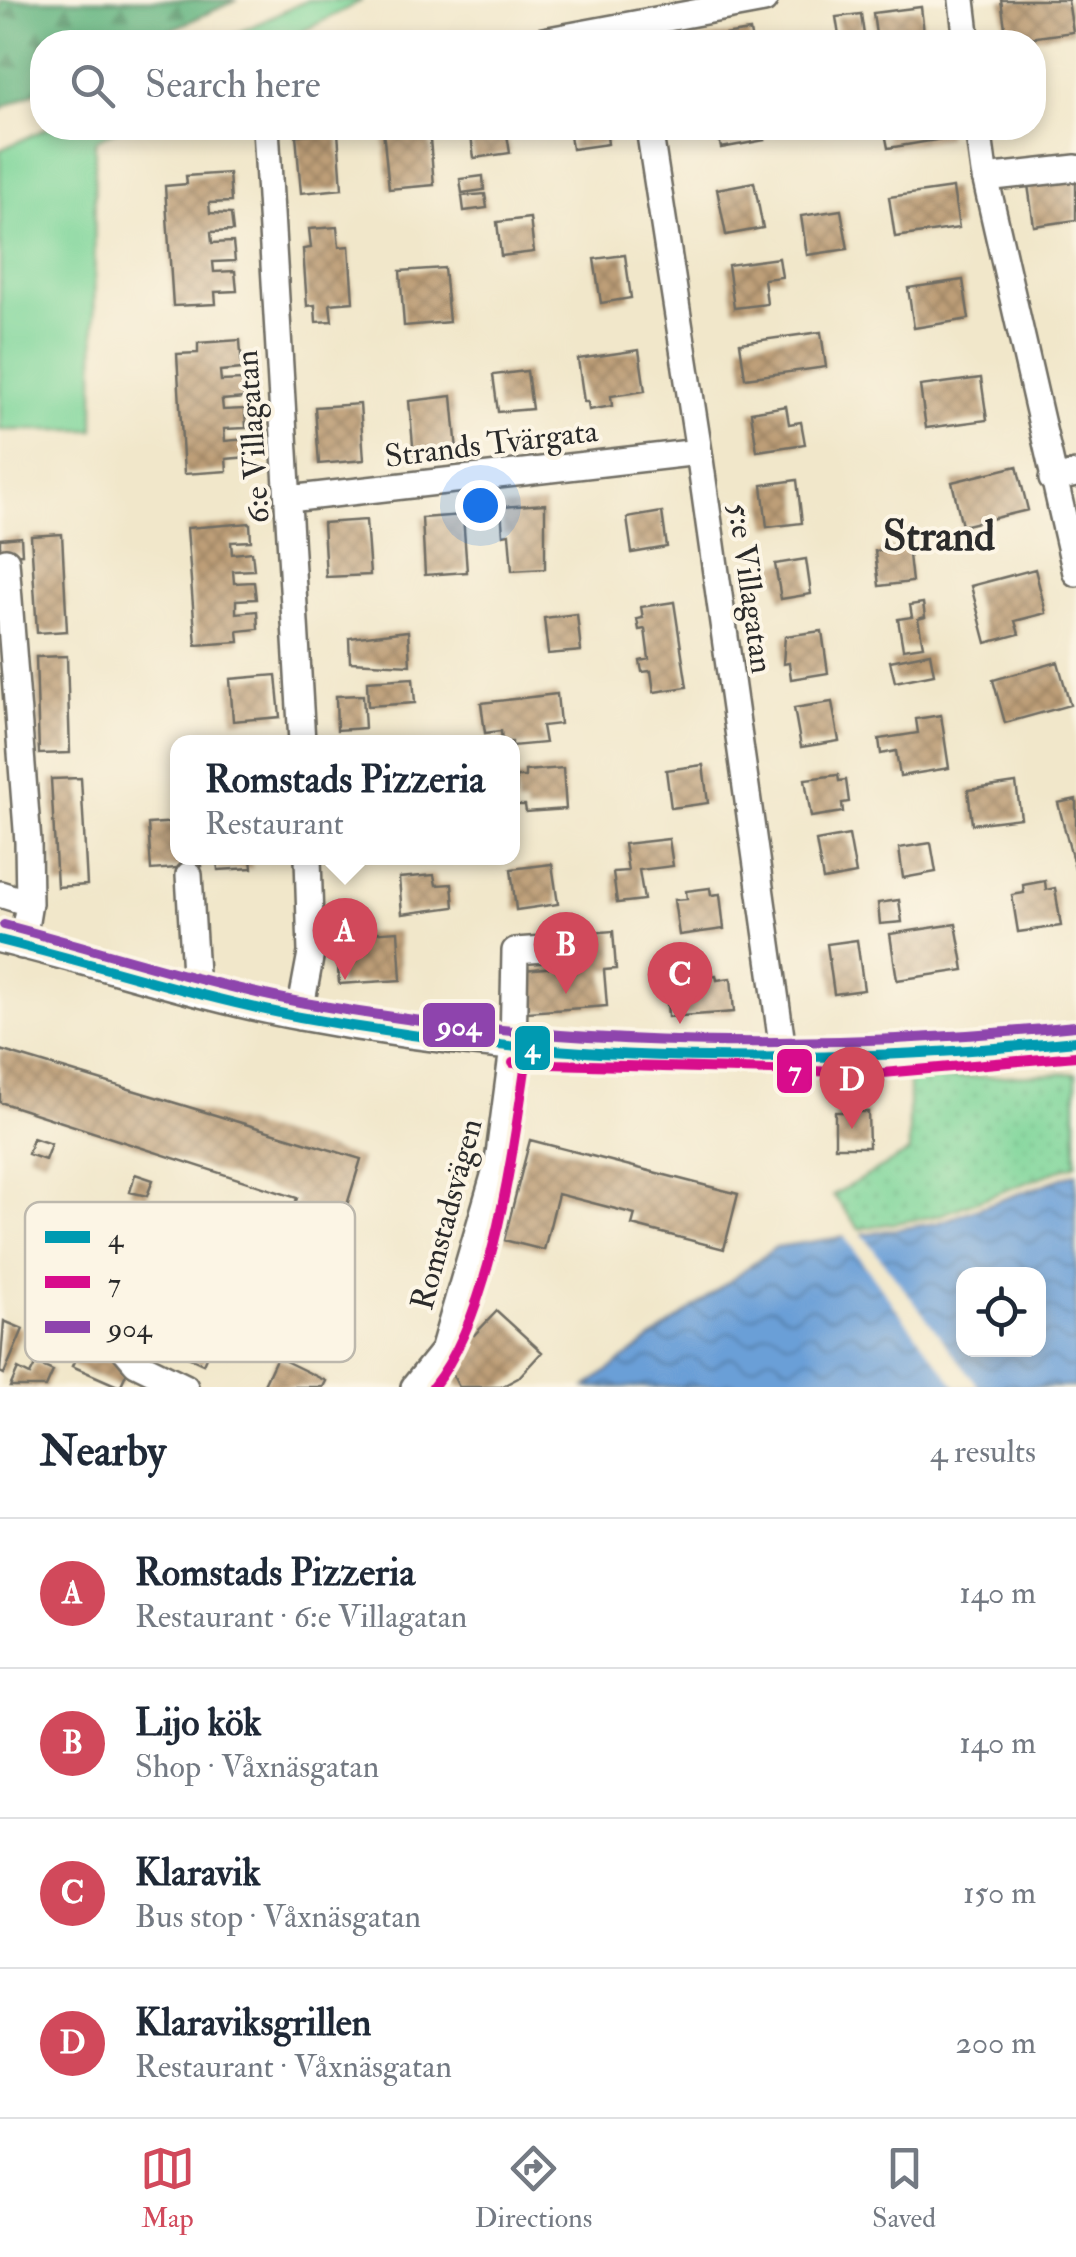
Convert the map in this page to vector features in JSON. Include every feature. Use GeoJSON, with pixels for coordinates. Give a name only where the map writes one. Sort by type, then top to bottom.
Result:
{"type":"FeatureCollection","features":[{"type":"Feature","properties":{"kind":"street"},"geometry":{"type":"LineString","coordinates":[[642,30],[764,0]]}},
{"type":"Feature","properties":{"kind":"street"},"geometry":{"type":"LineString","coordinates":[[962,0],[966,30]]}},
{"type":"Feature","properties":{"kind":"street","name":"6:e Villagatan"},"geometry":{"type":"LineString","coordinates":[[267,140],[302,735]]}},
{"type":"Feature","properties":{"kind":"street","name":"5:e Villagatan"},"geometry":{"type":"LineString","coordinates":[[650,140],[700,452],[784,1058]]}},
{"type":"Feature","properties":{"kind":"street"},"geometry":{"type":"LineString","coordinates":[[980,140],[985,178],[1064,476],[1076,573]]}},
{"type":"Feature","properties":{"kind":"street"},"geometry":{"type":"LineString","coordinates":[[985,178],[1076,168]]}},
{"type":"Feature","properties":{"kind":"street","name":"Strands Tvärgata"},"geometry":{"type":"LineString","coordinates":[[290,499],[700,452]]}},
{"type":"Feature","properties":{"kind":"street"},"geometry":{"type":"LineString","coordinates":[[6,561],[29,903],[11,943],[299,1017],[514,1048],[883,1058],[1076,1042]]}},
{"type":"Feature","properties":{"kind":"street"},"geometry":{"type":"LineString","coordinates":[[299,1017],[311,953],[308,865]]}},
{"type":"Feature","properties":{"kind":"street"},"geometry":{"type":"LineString","coordinates":[[189,875],[196,990]]}},
{"type":"Feature","properties":{"kind":"street"},"geometry":{"type":"LineString","coordinates":[[0,894],[29,903]]}},
{"type":"Feature","properties":{"kind":"street","name":"Romstadsvägen"},"geometry":{"type":"LineString","coordinates":[[414,1387],[443,1350],[490,1199],[514,1048],[515,951],[560,948]]}},
{"type":"Feature","properties":{"kind":"street"},"geometry":{"type":"LineString","coordinates":[[134,1362],[185,1387]]}},
{"type":"Feature","properties":{"kind":"green space"},"geometry":{"type":"Polygon","coordinates":[[[0,0],[237,0],[171,30],[30,30],[30,95],[0,109],[0,0]]]}},
{"type":"Feature","properties":{"kind":"green space"},"geometry":{"type":"Polygon","coordinates":[[[308,0],[363,0],[305,30],[244,30],[308,0]]]}},
{"type":"Feature","properties":{"kind":"green space"},"geometry":{"type":"Polygon","coordinates":[[[30,136],[30,140],[97,140],[94,430],[0,430],[0,150],[30,136]]]}},
{"type":"Feature","properties":{"kind":"green space"},"geometry":{"type":"Polygon","coordinates":[[[1076,1073],[1076,1164],[937,1216],[859,1229],[833,1195],[909,1152],[909,1080],[1076,1073]]]}},
{"type":"Feature","properties":{"kind":"water"},"geometry":{"type":"Polygon","coordinates":[[[1076,1173],[1076,1387],[586,1387],[776,1247],[937,1223],[1076,1173]]]}},
{"type":"Feature","properties":{"kind":"pier"},"geometry":{"type":"Polygon","coordinates":[[[859,1230],[979,1387],[957,1387],[841,1232],[859,1230]]]}},
{"type":"Feature","properties":{"kind":"building"},"geometry":{"type":"Polygon","coordinates":[[[1001,0],[1068,0],[1073,32],[1046,36],[1046,30],[1005,30],[1001,0]]]}},
{"type":"Feature","properties":{"kind":"building"},"geometry":{"type":"Polygon","coordinates":[[[921,7],[924,30],[875,30],[873,13],[921,7]]]}},
{"type":"Feature","properties":{"kind":"building"},"geometry":{"type":"Polygon","coordinates":[[[861,14],[863,30],[838,30],[836,17],[861,14]]]}},
{"type":"Feature","properties":{"kind":"building"},"geometry":{"type":"Polygon","coordinates":[[[296,140],[339,140],[342,189],[301,193],[296,140]]]}},
{"type":"Feature","properties":{"kind":"building"},"geometry":{"type":"Polygon","coordinates":[[[384,140],[430,140],[434,185],[389,189],[384,140]]]}},
{"type":"Feature","properties":{"kind":"building"},"geometry":{"type":"Polygon","coordinates":[[[472,140],[508,140],[510,153],[474,158],[472,140]]]}},
{"type":"Feature","properties":{"kind":"building"},"geometry":{"type":"Polygon","coordinates":[[[571,140],[608,140],[608,144],[572,149],[571,140]]]}},
{"type":"Feature","properties":{"kind":"building"},"geometry":{"type":"Polygon","coordinates":[[[719,140],[765,140],[721,148],[719,140]]]}},
{"type":"Feature","properties":{"kind":"building"},"geometry":{"type":"Polygon","coordinates":[[[886,140],[936,140],[888,148],[886,140]]]}},
{"type":"Feature","properties":{"kind":"building"},"geometry":{"type":"Polygon","coordinates":[[[229,173],[231,202],[209,203],[210,213],[231,214],[233,231],[211,232],[212,243],[233,242],[235,261],[213,262],[214,272],[235,271],[237,291],[215,292],[216,304],[173,306],[165,186],[187,184],[186,176],[229,173]]]}},
{"type":"Feature","properties":{"kind":"building"},"geometry":{"type":"Polygon","coordinates":[[[483,176],[484,190],[462,193],[460,179],[483,176]]]}},
{"type":"Feature","properties":{"kind":"building"},"geometry":{"type":"Polygon","coordinates":[[[1076,178],[1076,220],[1034,226],[1028,185],[1076,178]]]}},
{"type":"Feature","properties":{"kind":"building"},"geometry":{"type":"Polygon","coordinates":[[[754,182],[763,228],[726,235],[717,189],[754,182]]]}},
{"type":"Feature","properties":{"kind":"building"},"geometry":{"type":"Polygon","coordinates":[[[953,188],[959,228],[895,237],[889,197],[953,188]]]}},
{"type":"Feature","properties":{"kind":"building"},"geometry":{"type":"Polygon","coordinates":[[[485,194],[487,208],[464,211],[462,196],[485,194]]]}},
{"type":"Feature","properties":{"kind":"building"},"geometry":{"type":"Polygon","coordinates":[[[841,210],[848,249],[807,255],[801,216],[841,210]]]}},
{"type":"Feature","properties":{"kind":"building"},"geometry":{"type":"Polygon","coordinates":[[[530,218],[534,252],[501,256],[497,222],[530,218]]]}},
{"type":"Feature","properties":{"kind":"building"},"geometry":{"type":"Polygon","coordinates":[[[337,227],[339,247],[349,246],[353,302],[330,304],[332,321],[316,322],[315,305],[307,306],[303,249],[311,248],[309,229],[337,227]]]}},
{"type":"Feature","properties":{"kind":"building"},"geometry":{"type":"Polygon","coordinates":[[[625,255],[631,298],[601,303],[594,259],[625,255]]]}},
{"type":"Feature","properties":{"kind":"building"},"geometry":{"type":"Polygon","coordinates":[[[779,258],[782,277],[764,279],[767,304],[734,308],[728,265],[779,258]]]}},
{"type":"Feature","properties":{"kind":"building"},"geometry":{"type":"Polygon","coordinates":[[[444,268],[449,322],[404,326],[400,271],[444,268]]]}},
{"type":"Feature","properties":{"kind":"building"},"geometry":{"type":"Polygon","coordinates":[[[963,280],[969,319],[914,328],[908,288],[963,280]]]}},
{"type":"Feature","properties":{"kind":"building"},"geometry":{"type":"Polygon","coordinates":[[[821,332],[826,367],[745,378],[740,343],[821,332]]]}},
{"type":"Feature","properties":{"kind":"building"},"geometry":{"type":"Polygon","coordinates":[[[240,340],[242,369],[220,371],[221,381],[243,380],[244,398],[222,400],[223,410],[245,409],[246,428],[224,429],[225,441],[247,439],[248,457],[226,459],[227,471],[184,474],[177,354],[198,353],[198,343],[240,340]]]}},
{"type":"Feature","properties":{"kind":"building"},"geometry":{"type":"Polygon","coordinates":[[[639,350],[645,391],[611,396],[612,406],[589,410],[588,402],[584,402],[578,359],[639,350]]]}},
{"type":"Feature","properties":{"kind":"building"},"geometry":{"type":"Polygon","coordinates":[[[527,371],[532,409],[498,412],[493,375],[527,371]]]}},
{"type":"Feature","properties":{"kind":"building"},"geometry":{"type":"Polygon","coordinates":[[[981,378],[987,420],[926,428],[920,386],[981,378]]]}},
{"type":"Feature","properties":{"kind":"building"},"geometry":{"type":"Polygon","coordinates":[[[452,396],[457,451],[414,456],[409,401],[452,396]]]}},
{"type":"Feature","properties":{"kind":"building"},"geometry":{"type":"Polygon","coordinates":[[[360,404],[364,460],[319,464],[315,407],[360,404]]]}},
{"type":"Feature","properties":{"kind":"building"},"geometry":{"type":"Polygon","coordinates":[[[786,406],[789,424],[801,422],[805,444],[757,451],[751,412],[786,406]]]}},
{"type":"Feature","properties":{"kind":"building"},"geometry":{"type":"Polygon","coordinates":[[[1017,466],[1028,510],[962,526],[952,482],[1017,466]]]}},
{"type":"Feature","properties":{"kind":"building"},"geometry":{"type":"Polygon","coordinates":[[[797,480],[802,523],[767,527],[762,485],[797,480]]]}},
{"type":"Feature","properties":{"kind":"building"},"geometry":{"type":"Polygon","coordinates":[[[545,504],[545,569],[512,571],[509,534],[503,535],[501,507],[545,504]]]}},
{"type":"Feature","properties":{"kind":"building"},"geometry":{"type":"Polygon","coordinates":[[[662,512],[667,547],[632,553],[627,518],[662,512]]]}},
{"type":"Feature","properties":{"kind":"building"},"geometry":{"type":"Polygon","coordinates":[[[463,515],[467,572],[425,575],[422,518],[463,515]]]}},
{"type":"Feature","properties":{"kind":"building"},"geometry":{"type":"Polygon","coordinates":[[[366,520],[370,575],[326,577],[323,523],[366,520]]]}},
{"type":"Feature","properties":{"kind":"building"},"geometry":{"type":"Polygon","coordinates":[[[250,523],[251,541],[231,542],[232,554],[252,552],[254,570],[233,571],[234,583],[254,582],[256,599],[236,600],[236,613],[257,611],[258,629],[238,631],[239,642],[196,645],[187,528],[250,523]]]}},
{"type":"Feature","properties":{"kind":"building"},"geometry":{"type":"Polygon","coordinates":[[[62,534],[67,631],[37,633],[31,536],[62,534]]]}},
{"type":"Feature","properties":{"kind":"building"},"geometry":{"type":"Polygon","coordinates":[[[21,537],[22,554],[0,556],[0,539],[21,537]]]}},
{"type":"Feature","properties":{"kind":"building"},"geometry":{"type":"Polygon","coordinates":[[[908,546],[912,582],[879,586],[875,551],[908,546]]]}},
{"type":"Feature","properties":{"kind":"building"},"geometry":{"type":"Polygon","coordinates":[[[806,559],[811,594],[781,599],[775,564],[806,559]]]}},
{"type":"Feature","properties":{"kind":"building"},"geometry":{"type":"Polygon","coordinates":[[[1035,569],[1046,613],[1015,621],[1019,634],[986,643],[971,586],[1035,569]]]}},
{"type":"Feature","properties":{"kind":"building"},"geometry":{"type":"Polygon","coordinates":[[[674,602],[687,687],[654,692],[651,671],[642,672],[640,661],[649,659],[645,629],[639,630],[637,619],[643,618],[641,607],[674,602]]]}},
{"type":"Feature","properties":{"kind":"building"},"geometry":{"type":"Polygon","coordinates":[[[923,603],[925,617],[918,619],[923,646],[903,649],[898,619],[912,617],[910,605],[923,603]]]}},
{"type":"Feature","properties":{"kind":"building"},"geometry":{"type":"Polygon","coordinates":[[[577,614],[581,651],[548,654],[544,618],[577,614]]]}},
{"type":"Feature","properties":{"kind":"building"},"geometry":{"type":"Polygon","coordinates":[[[408,631],[410,665],[350,662],[349,638],[408,631]]]}},
{"type":"Feature","properties":{"kind":"building"},"geometry":{"type":"Polygon","coordinates":[[[822,631],[828,673],[791,679],[789,663],[783,664],[785,636],[822,631]]]}},
{"type":"Feature","properties":{"kind":"building"},"geometry":{"type":"Polygon","coordinates":[[[930,653],[934,674],[895,682],[890,661],[930,653]]]}},
{"type":"Feature","properties":{"kind":"building"},"geometry":{"type":"Polygon","coordinates":[[[67,656],[70,753],[39,754],[36,657],[67,656]]]}},
{"type":"Feature","properties":{"kind":"building"},"geometry":{"type":"Polygon","coordinates":[[[1058,662],[1070,705],[1005,723],[993,680],[1058,662]]]}},
{"type":"Feature","properties":{"kind":"building"},"geometry":{"type":"Polygon","coordinates":[[[276,675],[280,717],[233,721],[230,679],[276,675]]]}},
{"type":"Feature","properties":{"kind":"building"},"geometry":{"type":"Polygon","coordinates":[[[413,678],[415,703],[368,706],[367,681],[413,678]]]}},
{"type":"Feature","properties":{"kind":"building"},"geometry":{"type":"Polygon","coordinates":[[[557,694],[560,724],[542,726],[545,743],[520,745],[520,735],[485,733],[481,703],[557,694]]]}},
{"type":"Feature","properties":{"kind":"building"},"geometry":{"type":"Polygon","coordinates":[[[363,695],[365,728],[337,730],[336,696],[363,695]]]}},
{"type":"Feature","properties":{"kind":"building"},"geometry":{"type":"Polygon","coordinates":[[[832,702],[839,741],[801,747],[794,708],[832,702]]]}},
{"type":"Feature","properties":{"kind":"building"},"geometry":{"type":"Polygon","coordinates":[[[941,715],[949,768],[900,776],[896,751],[881,754],[879,739],[918,733],[916,719],[941,715]]]}},
{"type":"Feature","properties":{"kind":"building"},"geometry":{"type":"Polygon","coordinates":[[[703,765],[708,803],[671,808],[666,770],[703,765]]]}},
{"type":"Feature","properties":{"kind":"building"},"geometry":{"type":"Polygon","coordinates":[[[563,768],[566,809],[526,812],[525,805],[520,805],[520,777],[525,777],[525,771],[563,768]]]}},
{"type":"Feature","properties":{"kind":"building"},"geometry":{"type":"Polygon","coordinates":[[[838,775],[839,781],[846,780],[849,802],[842,803],[843,812],[811,817],[805,779],[838,775]]]}},
{"type":"Feature","properties":{"kind":"building"},"geometry":{"type":"Polygon","coordinates":[[[81,778],[87,885],[57,887],[51,779],[81,778]]]}},
{"type":"Feature","properties":{"kind":"building"},"geometry":{"type":"Polygon","coordinates":[[[1016,783],[1021,818],[972,824],[968,790],[1016,783]]]}},
{"type":"Feature","properties":{"kind":"building"},"geometry":{"type":"Polygon","coordinates":[[[1076,799],[1076,869],[1075,869],[1058,803],[1076,799]]]}},
{"type":"Feature","properties":{"kind":"building"},"geometry":{"type":"Polygon","coordinates":[[[170,823],[170,865],[202,866],[151,870],[148,824],[170,823]]]}},
{"type":"Feature","properties":{"kind":"building"},"geometry":{"type":"Polygon","coordinates":[[[849,835],[856,874],[823,880],[816,841],[849,835]]]}},
{"type":"Feature","properties":{"kind":"building"},"geometry":{"type":"Polygon","coordinates":[[[669,839],[673,866],[639,870],[644,900],[617,903],[613,872],[628,871],[624,844],[669,839]]]}},
{"type":"Feature","properties":{"kind":"building"},"geometry":{"type":"Polygon","coordinates":[[[931,843],[936,872],[903,878],[899,848],[931,843]]]}},
{"type":"Feature","properties":{"kind":"building"},"geometry":{"type":"Polygon","coordinates":[[[552,864],[558,904],[516,910],[511,869],[552,864]]]}},
{"type":"Feature","properties":{"kind":"building"},"geometry":{"type":"Polygon","coordinates":[[[218,865],[252,865],[252,868],[218,870],[218,865]]]}},
{"type":"Feature","properties":{"kind":"building"},"geometry":{"type":"Polygon","coordinates":[[[434,875],[436,885],[452,884],[454,907],[402,914],[399,878],[434,875]]]}},
{"type":"Feature","properties":{"kind":"building"},"geometry":{"type":"Polygon","coordinates":[[[1045,881],[1046,890],[1055,888],[1061,926],[1018,932],[1012,895],[1024,893],[1023,885],[1045,881]]]}},
{"type":"Feature","properties":{"kind":"building"},"geometry":{"type":"Polygon","coordinates":[[[710,888],[711,895],[720,894],[724,929],[679,935],[674,900],[687,899],[686,891],[710,888]]]}},
{"type":"Feature","properties":{"kind":"building"},"geometry":{"type":"Polygon","coordinates":[[[899,900],[902,922],[880,924],[878,903],[899,900]]]}},
{"type":"Feature","properties":{"kind":"building"},"geometry":{"type":"Polygon","coordinates":[[[956,924],[964,970],[897,980],[890,934],[956,924]]]}},
{"type":"Feature","properties":{"kind":"building"},"geometry":{"type":"Polygon","coordinates":[[[398,931],[401,980],[339,984],[336,935],[398,931]]]}},
{"type":"Feature","properties":{"kind":"building"},"geometry":{"type":"Polygon","coordinates":[[[613,931],[616,969],[604,970],[607,1006],[528,1012],[524,970],[577,965],[575,934],[613,931]]]}},
{"type":"Feature","properties":{"kind":"building"},"geometry":{"type":"Polygon","coordinates":[[[857,940],[864,990],[834,994],[827,944],[857,940]]]}},
{"type":"Feature","properties":{"kind":"building"},"geometry":{"type":"Polygon","coordinates":[[[716,975],[717,980],[731,978],[734,1012],[668,1017],[666,984],[702,981],[702,976],[716,975]]]}},
{"type":"Feature","properties":{"kind":"building"},"geometry":{"type":"Polygon","coordinates":[[[0,1050],[361,1159],[348,1202],[296,1202],[297,1198],[0,1102],[0,1050]]]}},
{"type":"Feature","properties":{"kind":"building"},"geometry":{"type":"Polygon","coordinates":[[[835,1112],[868,1112],[869,1147],[835,1147],[835,1112]]]}},
{"type":"Feature","properties":{"kind":"building"},"geometry":{"type":"Polygon","coordinates":[[[33,1138],[51,1144],[45,1160],[28,1154],[33,1138]]]}},
{"type":"Feature","properties":{"kind":"building"},"geometry":{"type":"Polygon","coordinates":[[[530,1140],[738,1194],[724,1249],[632,1225],[635,1214],[558,1194],[544,1250],[504,1240],[530,1140]]]}},
{"type":"Feature","properties":{"kind":"building"},"geometry":{"type":"Polygon","coordinates":[[[135,1174],[153,1180],[147,1196],[130,1192],[135,1174]]]}},
{"type":"Feature","properties":{"kind":"building"},"geometry":{"type":"Polygon","coordinates":[[[497,1311],[542,1352],[518,1378],[501,1387],[459,1387],[451,1372],[464,1332],[474,1335],[497,1311]]]}},
{"type":"Feature","properties":{"kind":"building"},"geometry":{"type":"Polygon","coordinates":[[[4,1321],[23,1329],[4,1374],[0,1372],[4,1321]]]}},
{"type":"Feature","properties":{"kind":"building"},"geometry":{"type":"Polygon","coordinates":[[[74,1362],[130,1365],[120,1387],[72,1366],[74,1362]]]}},
{"type":"Feature","properties":{"kind":"building"},"geometry":{"type":"Polygon","coordinates":[[[275,1362],[287,1362],[326,1381],[323,1387],[263,1387],[275,1362]]]}},
{"type":"Feature","properties":{"kind":"building"},"geometry":{"type":"Polygon","coordinates":[[[36,1363],[53,1371],[46,1387],[10,1387],[18,1369],[30,1375],[36,1363]]]}},
{"type":"Feature","properties":{"kind":"transit line","name":"904"},"geometry":{"type":"LineString","coordinates":[[4,925],[267,995],[497,1030],[689,1042],[785,1042],[882,1040],[1075,1026]]}},
{"type":"Feature","properties":{"kind":"transit line","name":"4"},"geometry":{"type":"LineString","coordinates":[[0,940],[262,1009],[396,1033],[493,1045],[590,1053],[784,1057],[881,1055],[1076,1041]]}},
{"type":"Feature","properties":{"kind":"transit line","name":"7"},"geometry":{"type":"LineString","coordinates":[[433,1387],[454,1355],[486,1273],[507,1179],[528,1050]]}},
{"type":"Feature","properties":{"kind":"transit line","name":"7"},"geometry":{"type":"LineString","coordinates":[[513,1063],[883,1073],[1076,1056]]}},
{"type":"Feature","properties":{"kind":"place","name":"Romstads Pizzeria"},"geometry":{"type":"Point","coordinates":[345,980]}},
{"type":"Feature","properties":{"kind":"place","name":"Lijo kök"},"geometry":{"type":"Point","coordinates":[566,994]}},
{"type":"Feature","properties":{"kind":"place","name":"Klaravik"},"geometry":{"type":"Point","coordinates":[680,1024]}},
{"type":"Feature","properties":{"kind":"place","name":"Klaraviksgrillen"},"geometry":{"type":"Point","coordinates":[852,1129]}},
{"type":"Feature","properties":{"kind":"district","name":"Strand"},"geometry":{"type":"Point","coordinates":[939,535]}}]}
